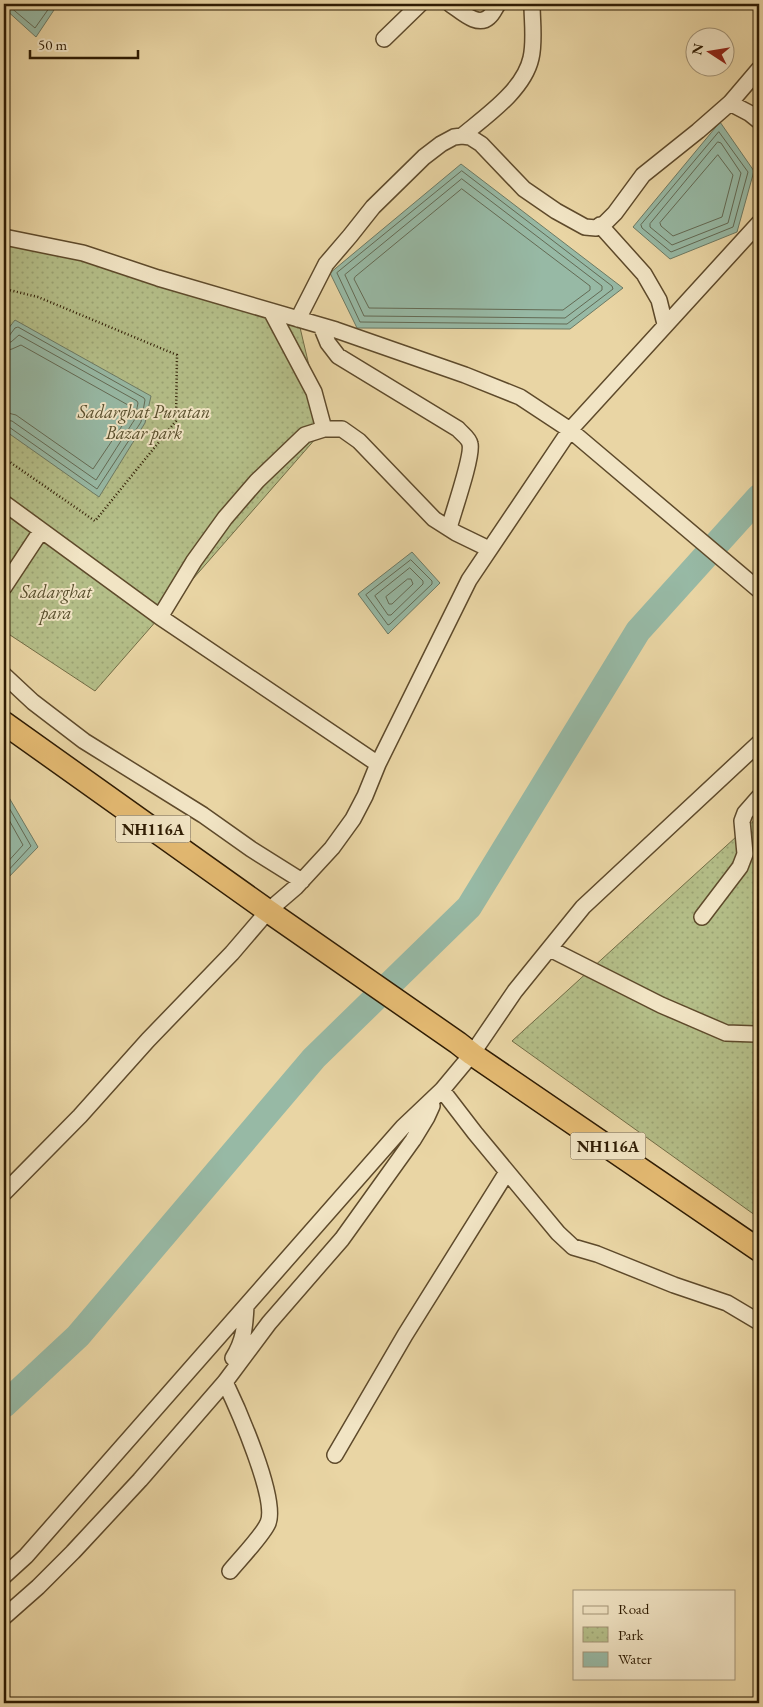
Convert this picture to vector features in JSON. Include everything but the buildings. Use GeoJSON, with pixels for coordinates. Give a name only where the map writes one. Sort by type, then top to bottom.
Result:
{"type":"FeatureCollection","features":[{"type":"Feature","properties":{"kind":"highway","name":"NH116A"},"geometry":{"type":"LineString","coordinates":[[4,723],[302,935],[759,1250]]}},
{"type":"Feature","properties":{"kind":"street"},"geometry":{"type":"LineString","coordinates":[[384,39],[420,4]]}},
{"type":"Feature","properties":{"kind":"street"},"geometry":{"type":"LineString","coordinates":[[450,4],[472,19],[479,21],[490,17],[498,4]]}},
{"type":"Feature","properties":{"kind":"street"},"geometry":{"type":"LineString","coordinates":[[462,136],[504,102],[527,70],[532,56],[532,4]]}},
{"type":"Feature","properties":{"kind":"street"},"geometry":{"type":"LineString","coordinates":[[298,319],[326,264],[374,207],[424,157],[441,144],[454,137],[470,137],[481,144],[524,189],[556,211],[585,227],[596,228],[615,213],[644,175],[730,103],[759,69]]}},
{"type":"Feature","properties":{"kind":"street"},"geometry":{"type":"LineString","coordinates":[[730,103],[749,113],[759,121]]}},
{"type":"Feature","properties":{"kind":"street"},"geometry":{"type":"LineString","coordinates":[[4,1193],[80,1116],[148,1040],[232,953],[268,911],[302,881],[345,832],[366,796],[378,764],[469,580],[489,549],[570,430],[759,222]]}},
{"type":"Feature","properties":{"kind":"street"},"geometry":{"type":"LineString","coordinates":[[600,225],[644,274],[659,300],[665,324]]}},
{"type":"Feature","properties":{"kind":"street"},"geometry":{"type":"LineString","coordinates":[[4,237],[83,253],[158,278],[321,326],[465,375],[520,397],[570,430],[759,590]]}},
{"type":"Feature","properties":{"kind":"street"},"geometry":{"type":"LineString","coordinates":[[271,311],[314,392],[324,429]]}},
{"type":"Feature","properties":{"kind":"street"},"geometry":{"type":"LineString","coordinates":[[321,326],[328,343],[338,356],[458,430],[470,442],[466,468],[449,528]]}},
{"type":"Feature","properties":{"kind":"street"},"geometry":{"type":"LineString","coordinates":[[160,617],[194,561],[257,481],[305,435],[324,429],[342,429],[359,441],[434,518],[489,549]]}},
{"type":"Feature","properties":{"kind":"street"},"geometry":{"type":"LineString","coordinates":[[4,504],[160,617],[378,764]]}},
{"type":"Feature","properties":{"kind":"street"},"geometry":{"type":"LineString","coordinates":[[4,587],[41,531]]}},
{"type":"Feature","properties":{"kind":"street"},"geometry":{"type":"LineString","coordinates":[[4,675],[33,702],[84,741],[203,814],[251,849],[302,881]]}},
{"type":"Feature","properties":{"kind":"street"},"geometry":{"type":"LineString","coordinates":[[4,1617],[74,1552],[140,1480],[222,1385],[269,1323],[342,1240],[413,1140],[465,1048],[515,991],[583,907],[759,742]]}},
{"type":"Feature","properties":{"kind":"street"},"geometry":{"type":"LineString","coordinates":[[702,917],[740,867],[746,854],[742,821],[745,813],[759,797]]}},
{"type":"Feature","properties":{"kind":"street"},"geometry":{"type":"LineString","coordinates":[[550,949],[661,1005],[726,1033],[755,1034],[759,1032]]}},
{"type":"Feature","properties":{"kind":"street"},"geometry":{"type":"LineString","coordinates":[[439,1094],[558,1233],[573,1247],[597,1254],[674,1285],[727,1303],[759,1322]]}},
{"type":"Feature","properties":{"kind":"street"},"geometry":{"type":"LineString","coordinates":[[4,1576],[26,1556],[403,1127],[439,1094]]}},
{"type":"Feature","properties":{"kind":"street"},"geometry":{"type":"LineString","coordinates":[[335,1455],[405,1334],[507,1172]]}},
{"type":"Feature","properties":{"kind":"street"},"geometry":{"type":"LineString","coordinates":[[230,1572],[268,1524],[271,1514],[262,1474],[241,1415],[222,1385],[222,1375],[241,1346],[245,1330],[246,1306]]}},
{"type":"Feature","properties":{"kind":"path"},"geometry":{"type":"LineString","coordinates":[[4,298],[9,290],[38,296],[177,355],[176,421],[95,521],[4,458]]}},
{"type":"Feature","properties":{"kind":"green space","name":"Sadarghat Puratan Bazar park"},"geometry":{"type":"Polygon","coordinates":[[[4,238],[298,319],[324,429],[95,691],[4,631],[4,238]]]}},
{"type":"Feature","properties":{"kind":"green space"},"geometry":{"type":"Polygon","coordinates":[[[759,816],[759,1218],[512,1041],[759,816]]]}},
{"type":"Feature","properties":{"kind":"water"},"geometry":{"type":"Polygon","coordinates":[[[4,4],[58,4],[36,37],[4,8],[4,4]]]}},
{"type":"Feature","properties":{"kind":"water"},"geometry":{"type":"Polygon","coordinates":[[[720,122],[754,171],[737,232],[670,259],[633,227],[720,122]]]}},
{"type":"Feature","properties":{"kind":"water"},"geometry":{"type":"Polygon","coordinates":[[[461,164],[623,288],[570,329],[357,328],[330,273],[461,164]]]}},
{"type":"Feature","properties":{"kind":"water"},"geometry":{"type":"Polygon","coordinates":[[[15,320],[151,396],[145,423],[99,497],[4,430],[4,334],[15,320]]]}},
{"type":"Feature","properties":{"kind":"water"},"geometry":{"type":"Polygon","coordinates":[[[412,552],[440,583],[388,634],[358,594],[412,552]]]}},
{"type":"Feature","properties":{"kind":"water"},"geometry":{"type":"Polygon","coordinates":[[[4,789],[38,847],[4,882],[4,789]]]}},
{"type":"Feature","properties":{"kind":"waterway"},"geometry":{"type":"LineString","coordinates":[[4,1405],[78,1336],[314,1058],[469,907],[638,631],[759,497]]}},
{"type":"Feature","properties":{"kind":"park label","name":"Sadarghat para"},"geometry":{"type":"Point","coordinates":[56,602]}}]}
